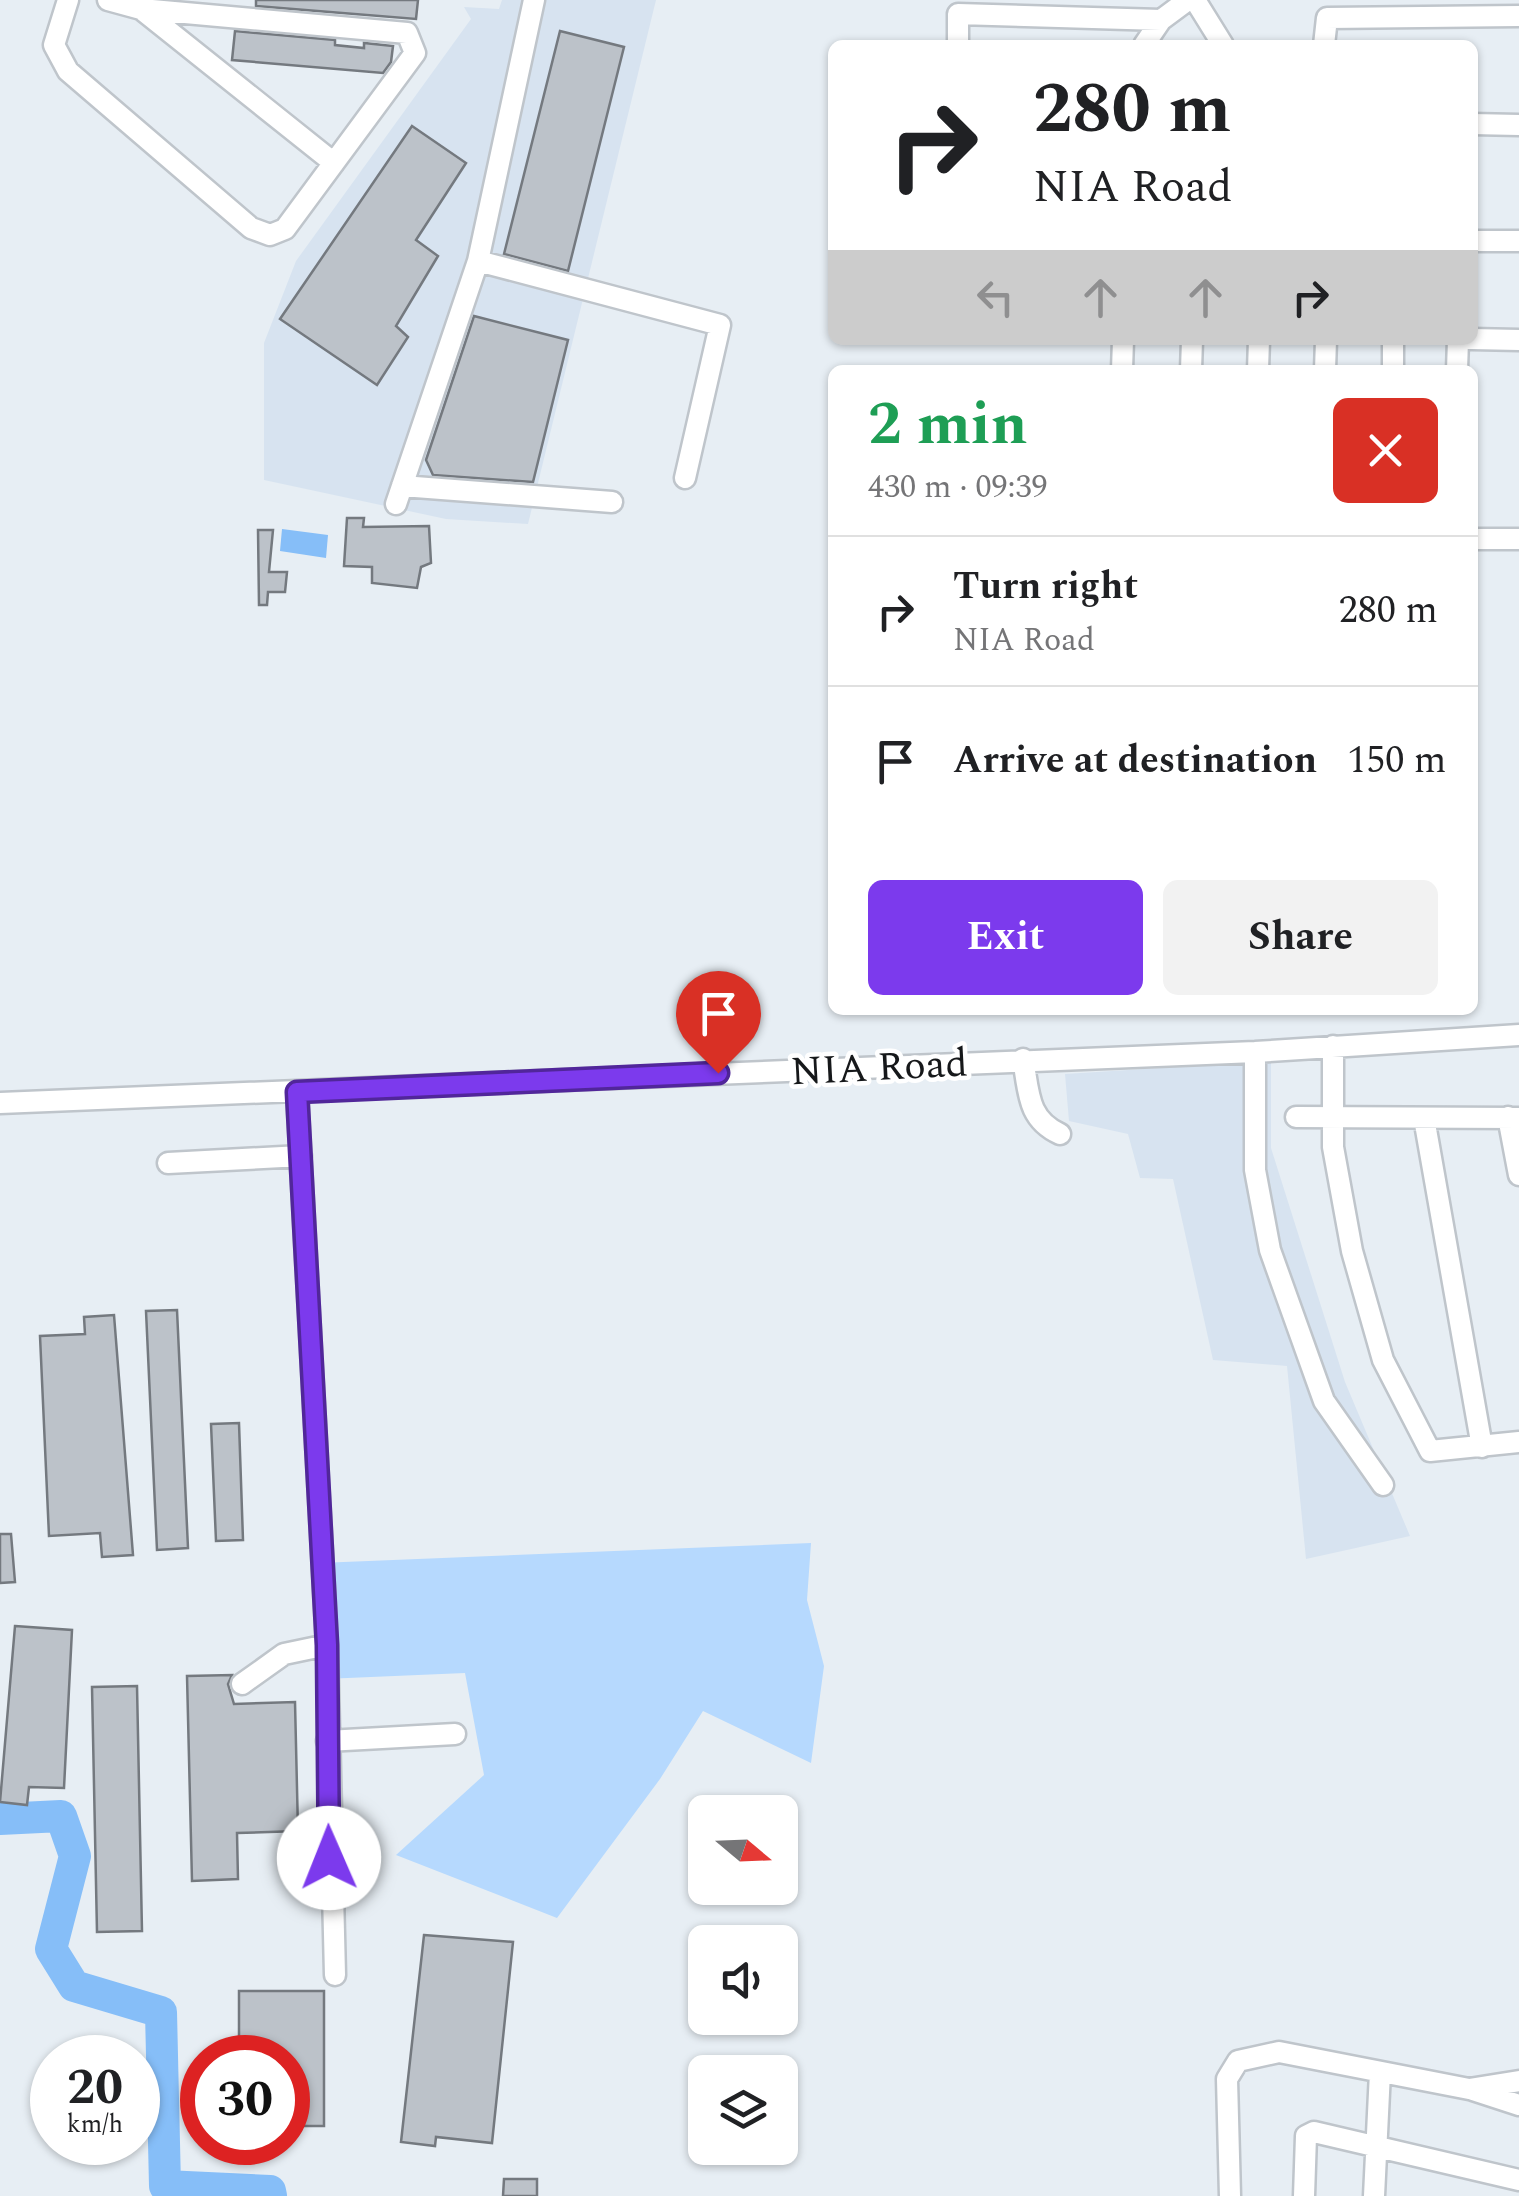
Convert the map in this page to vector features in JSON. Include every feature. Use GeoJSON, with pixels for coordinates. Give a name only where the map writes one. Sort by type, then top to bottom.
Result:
{"type":"FeatureCollection","features":[{"type":"Feature","properties":{"kind":"street"},"geometry":{"type":"LineString","coordinates":[[68,0],[54,45],[68,71],[252,228],[270,235],[285,229],[415,53],[406,33],[141,9],[108,0]]}},
{"type":"Feature","properties":{"kind":"street"},"geometry":{"type":"LineString","coordinates":[[534,0],[478,261],[399,496],[612,502]]}},
{"type":"Feature","properties":{"kind":"street"},"geometry":{"type":"LineString","coordinates":[[1147,40],[1161,20],[1191,0],[1219,40]]}},
{"type":"Feature","properties":{"kind":"street"},"geometry":{"type":"LineString","coordinates":[[141,9],[334,163]]}},
{"type":"Feature","properties":{"kind":"street"},"geometry":{"type":"LineString","coordinates":[[958,40],[958,14],[1161,20]]}},
{"type":"Feature","properties":{"kind":"street"},"geometry":{"type":"LineString","coordinates":[[1325,40],[1327,18],[1519,16]]}},
{"type":"Feature","properties":{"kind":"street"},"geometry":{"type":"LineString","coordinates":[[1478,124],[1519,125]]}},
{"type":"Feature","properties":{"kind":"street"},"geometry":{"type":"LineString","coordinates":[[1478,241],[1519,241]]}},
{"type":"Feature","properties":{"kind":"street"},"geometry":{"type":"LineString","coordinates":[[478,261],[720,325],[684,478]]}},
{"type":"Feature","properties":{"kind":"street"},"geometry":{"type":"LineString","coordinates":[[1478,339],[1519,340]]}},
{"type":"Feature","properties":{"kind":"street"},"geometry":{"type":"LineString","coordinates":[[1478,539],[1519,540]]}},
{"type":"Feature","properties":{"kind":"street","name":"NIA Road"},"geometry":{"type":"LineString","coordinates":[[0,1103],[1255,1052],[1519,1036]]}},
{"type":"Feature","properties":{"kind":"street"},"geometry":{"type":"LineString","coordinates":[[1333,1046],[1333,1147],[1352,1251],[1383,1360],[1430,1452],[1519,1442]]}},
{"type":"Feature","properties":{"kind":"street"},"geometry":{"type":"LineString","coordinates":[[1255,1052],[1255,1170],[1270,1250],[1324,1401],[1383,1485]]}},
{"type":"Feature","properties":{"kind":"street"},"geometry":{"type":"LineString","coordinates":[[1024,1059],[1032,1114],[1044,1127],[1060,1134]]}},
{"type":"Feature","properties":{"kind":"street"},"geometry":{"type":"LineString","coordinates":[[297,1092],[327,1645],[335,1975]]}},
{"type":"Feature","properties":{"kind":"street"},"geometry":{"type":"LineString","coordinates":[[1296,1117],[1514,1118],[1519,1175]]}},
{"type":"Feature","properties":{"kind":"street"},"geometry":{"type":"LineString","coordinates":[[1424,1118],[1482,1447]]}},
{"type":"Feature","properties":{"kind":"street"},"geometry":{"type":"LineString","coordinates":[[168,1163],[300,1156]]}},
{"type":"Feature","properties":{"kind":"street"},"geometry":{"type":"LineString","coordinates":[[242,1684],[284,1654],[327,1645]]}},
{"type":"Feature","properties":{"kind":"street"},"geometry":{"type":"LineString","coordinates":[[328,1741],[455,1734]]}},
{"type":"Feature","properties":{"kind":"street"},"geometry":{"type":"LineString","coordinates":[[1230,2196],[1226,2079],[1231,2067],[1279,2052],[1469,2089],[1519,2104]]}},
{"type":"Feature","properties":{"kind":"street"},"geometry":{"type":"LineString","coordinates":[[1374,2196],[1380,2072]]}},
{"type":"Feature","properties":{"kind":"street"},"geometry":{"type":"LineString","coordinates":[[1469,2089],[1519,2080]]}},
{"type":"Feature","properties":{"kind":"street"},"geometry":{"type":"LineString","coordinates":[[1304,2196],[1306,2136],[1314,2132],[1519,2180]]}},
{"type":"Feature","properties":{"kind":"shaded area"},"geometry":{"type":"Polygon","coordinates":[[[502,0],[656,0],[528,524],[446,519],[264,480],[264,343],[296,261],[471,19],[464,7],[499,9],[502,0]]]}},
{"type":"Feature","properties":{"kind":"shaded area"},"geometry":{"type":"Polygon","coordinates":[[[282,529],[328,535],[326,558],[280,551],[282,529]]]}},
{"type":"Feature","properties":{"kind":"shaded area"},"geometry":{"type":"Polygon","coordinates":[[[1271,1061],[1271,1148],[1345,1382],[1410,1536],[1306,1559],[1287,1366],[1213,1360],[1173,1179],[1140,1178],[1128,1134],[1069,1121],[1065,1074],[1271,1061]]]}},
{"type":"Feature","properties":{"kind":"shaded area"},"geometry":{"type":"Polygon","coordinates":[[[811,1543],[807,1600],[824,1666],[811,1763],[703,1711],[660,1779],[557,1918],[396,1855],[484,1775],[465,1673],[324,1679],[319,1563],[811,1543]]]}},
{"type":"Feature","properties":{"kind":"building"},"geometry":{"type":"Polygon","coordinates":[[[256,0],[418,0],[416,19],[256,6],[256,0]]]}},
{"type":"Feature","properties":{"kind":"building"},"geometry":{"type":"Polygon","coordinates":[[[235,31],[335,40],[335,45],[364,48],[364,43],[393,46],[391,62],[383,73],[232,60],[235,31]]]}},
{"type":"Feature","properties":{"kind":"building"},"geometry":{"type":"Polygon","coordinates":[[[560,31],[624,47],[568,271],[504,254],[560,31]]]}},
{"type":"Feature","properties":{"kind":"building"},"geometry":{"type":"Polygon","coordinates":[[[412,126],[466,163],[416,240],[438,256],[396,326],[408,337],[377,385],[280,319],[412,126]]]}},
{"type":"Feature","properties":{"kind":"building"},"geometry":{"type":"Polygon","coordinates":[[[474,316],[568,340],[533,482],[433,475],[426,460],[474,316]]]}},
{"type":"Feature","properties":{"kind":"building"},"geometry":{"type":"Polygon","coordinates":[[[347,518],[364,518],[363,527],[429,526],[431,563],[421,567],[417,588],[372,583],[372,567],[344,566],[347,518]]]}},
{"type":"Feature","properties":{"kind":"building"},"geometry":{"type":"Polygon","coordinates":[[[258,530],[273,530],[269,572],[287,572],[285,592],[268,592],[267,605],[259,605],[258,530]]]}},
{"type":"Feature","properties":{"kind":"building"},"geometry":{"type":"Polygon","coordinates":[[[177,1310],[188,1548],[157,1550],[146,1311],[177,1310]]]}},
{"type":"Feature","properties":{"kind":"building"},"geometry":{"type":"Polygon","coordinates":[[[114,1315],[133,1555],[102,1557],[100,1533],[49,1536],[40,1336],[85,1334],[84,1317],[114,1315]]]}},
{"type":"Feature","properties":{"kind":"building"},"geometry":{"type":"Polygon","coordinates":[[[239,1423],[243,1540],[216,1541],[211,1424],[239,1423]]]}},
{"type":"Feature","properties":{"kind":"building"},"geometry":{"type":"Polygon","coordinates":[[[0,1534],[11,1534],[15,1582],[0,1583],[0,1534]]]}},
{"type":"Feature","properties":{"kind":"building"},"geometry":{"type":"Polygon","coordinates":[[[15,1626],[72,1630],[64,1788],[29,1787],[27,1805],[0,1802],[15,1626]]]}},
{"type":"Feature","properties":{"kind":"building"},"geometry":{"type":"Polygon","coordinates":[[[232,1675],[228,1684],[234,1704],[295,1702],[298,1831],[237,1833],[238,1879],[192,1881],[187,1676],[232,1675]]]}},
{"type":"Feature","properties":{"kind":"building"},"geometry":{"type":"Polygon","coordinates":[[[137,1686],[142,1931],[97,1932],[92,1687],[137,1686]]]}},
{"type":"Feature","properties":{"kind":"building"},"geometry":{"type":"Polygon","coordinates":[[[424,1935],[513,1942],[492,2143],[436,2137],[435,2146],[401,2142],[424,1935]]]}},
{"type":"Feature","properties":{"kind":"building"},"geometry":{"type":"Polygon","coordinates":[[[239,1991],[324,1991],[324,2126],[310,2126],[310,2035],[239,2035],[239,1991]]]}},
{"type":"Feature","properties":{"kind":"building"},"geometry":{"type":"Polygon","coordinates":[[[504,2179],[537,2179],[537,2196],[503,2196],[504,2179]]]}},
{"type":"Feature","properties":{"kind":"waterway"},"geometry":{"type":"LineString","coordinates":[[0,1819],[61,1816],[75,1856],[51,1949],[74,1986],[161,2012],[165,2186],[270,2191],[271,2196]]}},
{"type":"Feature","properties":{"kind":"route"},"geometry":{"type":"LineString","coordinates":[[329,1858],[327,1645],[297,1092],[718,1073]]}}]}
